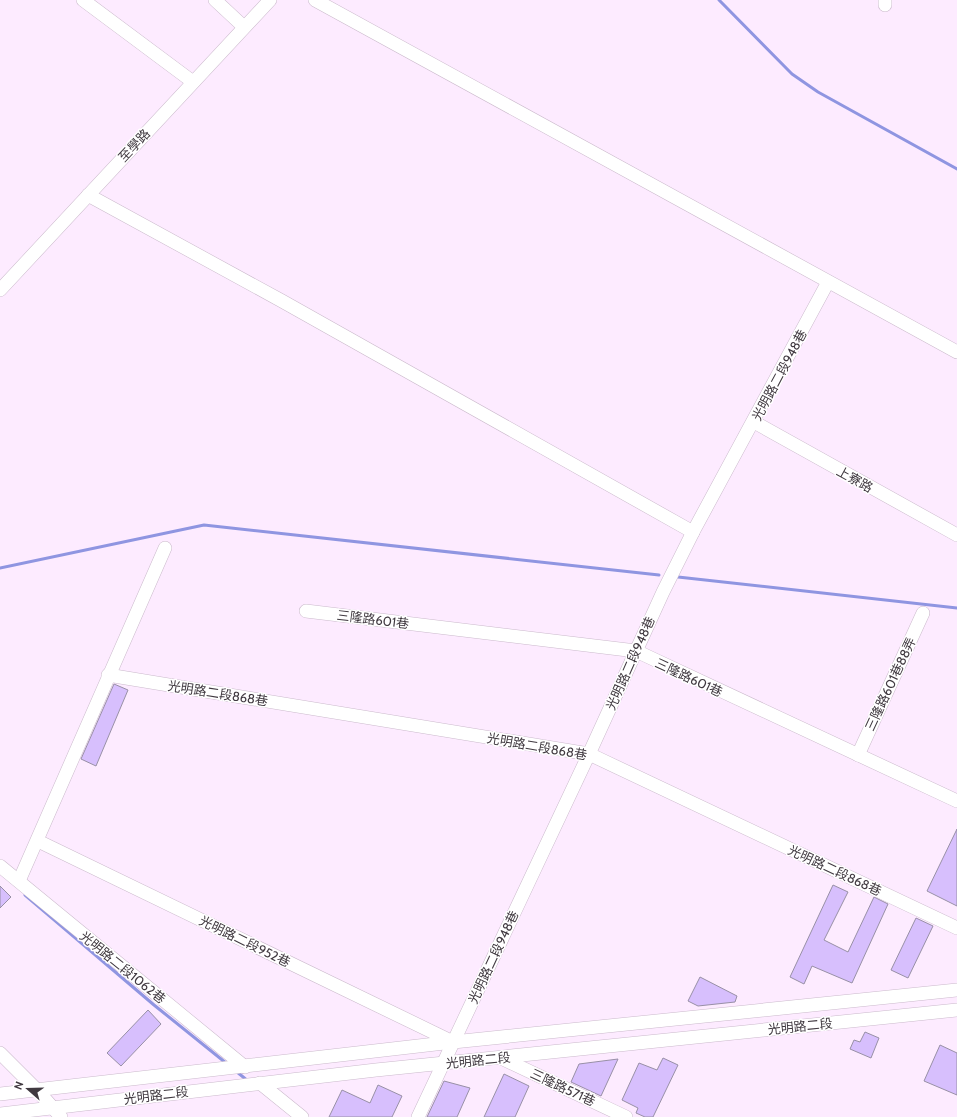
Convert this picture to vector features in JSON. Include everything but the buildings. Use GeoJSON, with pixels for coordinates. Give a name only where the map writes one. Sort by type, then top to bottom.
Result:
{"type":"FeatureCollection","features":[{"type":"Feature","properties":{"kind":"street"},"geometry":{"type":"LineString","coordinates":[[83,0],[193,82]]}},
{"type":"Feature","properties":{"kind":"street"},"geometry":{"type":"LineString","coordinates":[[215,0],[244,27]]}},
{"type":"Feature","properties":{"kind":"street","name":"至學路"},"geometry":{"type":"LineString","coordinates":[[0,290],[270,0]]}},
{"type":"Feature","properties":{"kind":"street"},"geometry":{"type":"LineString","coordinates":[[315,0],[957,352]]}},
{"type":"Feature","properties":{"kind":"street"},"geometry":{"type":"LineString","coordinates":[[88,195],[289,304],[693,532]]}},
{"type":"Feature","properties":{"kind":"street","name":"光明路二段948巷"},"geometry":{"type":"LineString","coordinates":[[418,1117],[693,532],[754,422],[828,282]]}},
{"type":"Feature","properties":{"kind":"street","name":"上寮路"},"geometry":{"type":"LineString","coordinates":[[754,422],[957,535]]}},
{"type":"Feature","properties":{"kind":"street"},"geometry":{"type":"LineString","coordinates":[[19,881],[38,841],[108,675],[165,548]]}},
{"type":"Feature","properties":{"kind":"street","name":"三隆路601巷"},"geometry":{"type":"LineString","coordinates":[[306,611],[636,651],[957,801]]}},
{"type":"Feature","properties":{"kind":"street","name":"三隆路601巷88弄"},"geometry":{"type":"LineString","coordinates":[[858,755],[923,613]]}},
{"type":"Feature","properties":{"kind":"street","name":"光明路二段868巷"},"geometry":{"type":"LineString","coordinates":[[108,675],[589,754],[957,928]]}},
{"type":"Feature","properties":{"kind":"street","name":"光明路二段952巷"},"geometry":{"type":"LineString","coordinates":[[38,841],[450,1047]]}},
{"type":"Feature","properties":{"kind":"street","name":"光明路二段1062巷"},"geometry":{"type":"LineString","coordinates":[[0,866],[245,1067]]}},
{"type":"Feature","properties":{"kind":"street","name":"光明路二段"},"geometry":{"type":"LineString","coordinates":[[0,1114],[245,1067],[450,1047],[957,990]]}},
{"type":"Feature","properties":{"kind":"street","name":"光明路二段"},"geometry":{"type":"LineString","coordinates":[[0,1094],[50,1104],[957,1010]]}},
{"type":"Feature","properties":{"kind":"street"},"geometry":{"type":"LineString","coordinates":[[0,1053],[50,1104]]}},
{"type":"Feature","properties":{"kind":"street","name":"三隆路571巷"},"geometry":{"type":"LineString","coordinates":[[501,1058],[626,1117]]}},
{"type":"Feature","properties":{"kind":"street"},"geometry":{"type":"LineString","coordinates":[[260,1083],[302,1117]]}},
{"type":"Feature","properties":{"kind":"waterway"},"geometry":{"type":"LineString","coordinates":[[719,0],[792,74],[818,92],[957,169]]}},
{"type":"Feature","properties":{"kind":"waterway"},"geometry":{"type":"LineString","coordinates":[[0,568],[204,525],[659,575]]}},
{"type":"Feature","properties":{"kind":"waterway"},"geometry":{"type":"LineString","coordinates":[[678,577],[957,608]]}},
{"type":"Feature","properties":{"kind":"waterway"},"geometry":{"type":"LineString","coordinates":[[25,895],[154,1005],[226,1063]]}},
{"type":"Feature","properties":{"kind":"waterway"},"geometry":{"type":"LineString","coordinates":[[237,1072],[248,1081]]}}]}
